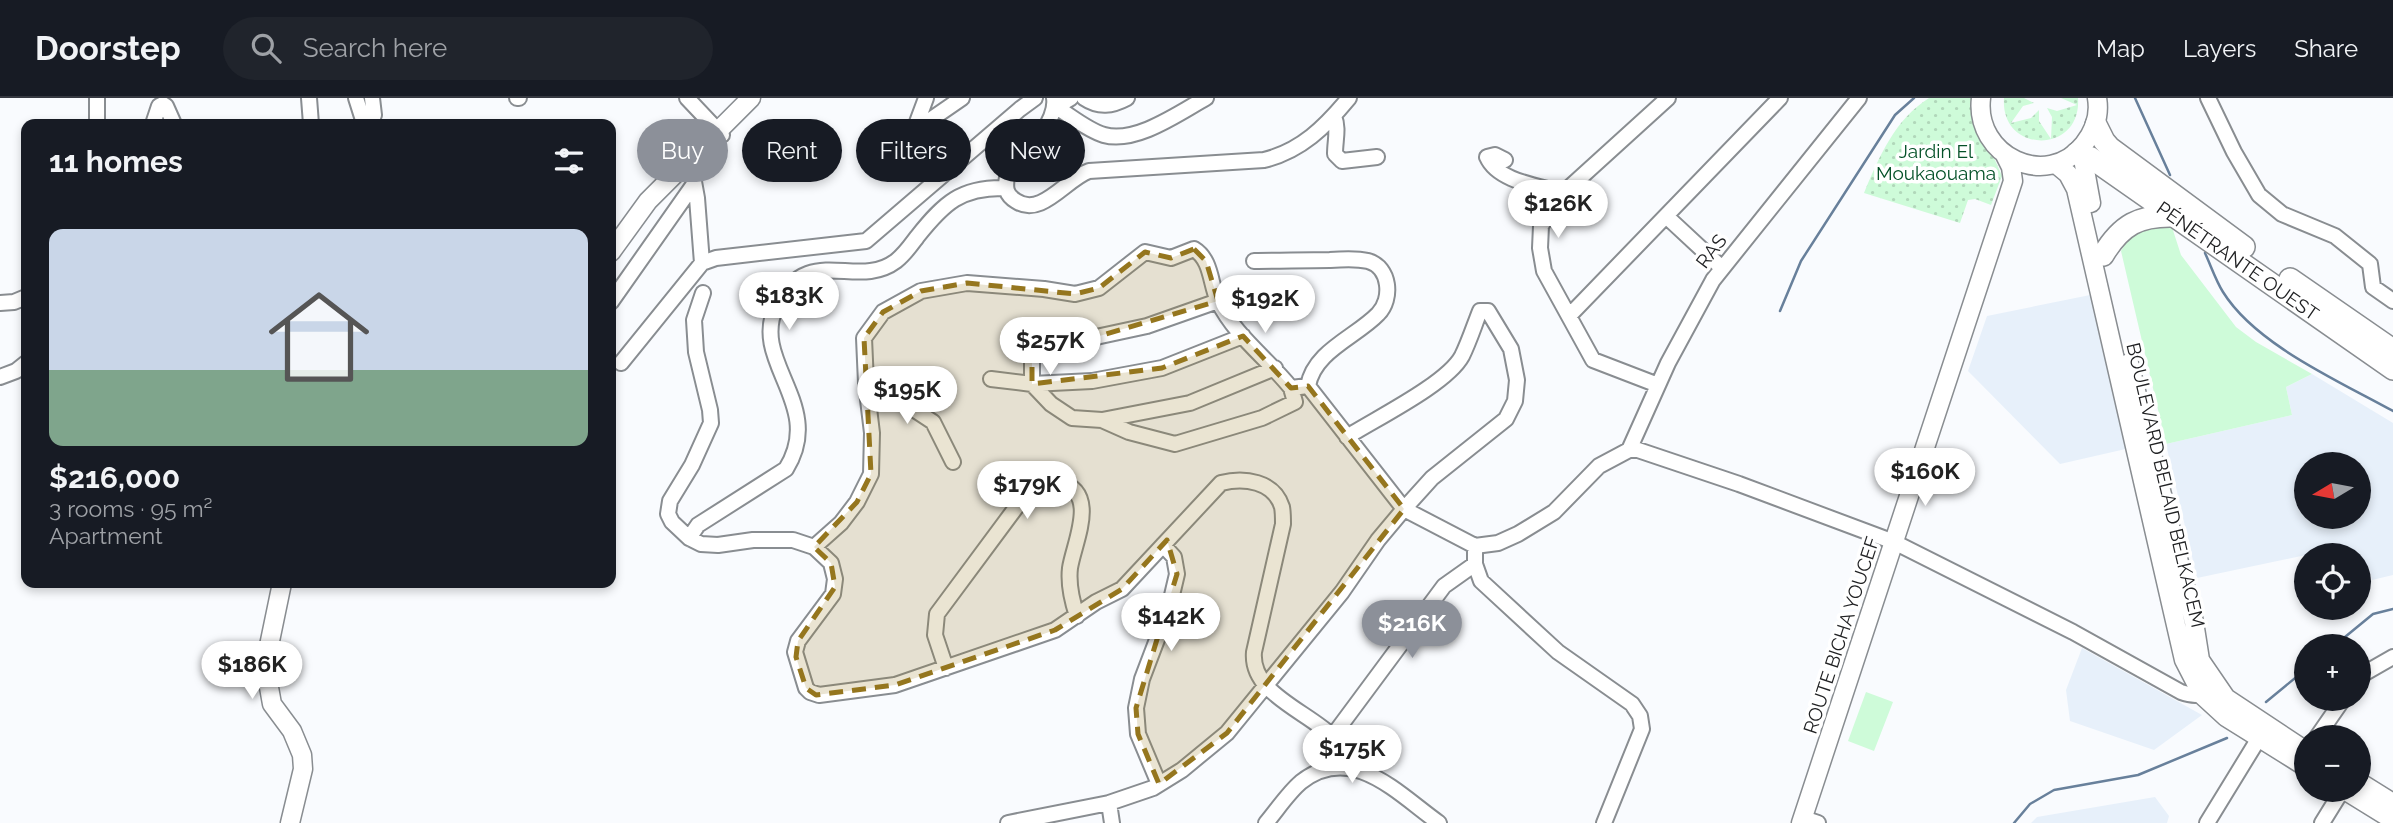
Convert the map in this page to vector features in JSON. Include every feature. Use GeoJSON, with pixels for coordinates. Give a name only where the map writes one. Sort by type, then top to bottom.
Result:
{"type":"FeatureCollection","features":[{"type":"Feature","properties":{"kind":"highway","name":"PÉNÉTRANTE OUEST"},"geometry":{"type":"LineString","coordinates":[[2096,125],[2099,134],[2110,148],[2159,186],[2393,350]]}},
{"type":"Feature","properties":{"kind":"highway","name":"PÉNÉTRANTE OUEST"},"geometry":{"type":"LineString","coordinates":[[2080,152],[2393,369]]}},
{"type":"Feature","properties":{"kind":"highway"},"geometry":{"type":"LineString","coordinates":[[2104,255],[2118,234],[2140,219],[2157,215],[2182,222]]}},
{"type":"Feature","properties":{"kind":"main road"},"geometry":{"type":"LineString","coordinates":[[728,124],[751,98]]}},
{"type":"Feature","properties":{"kind":"main road"},"geometry":{"type":"LineString","coordinates":[[728,126],[759,98]]}},
{"type":"Feature","properties":{"kind":"main road"},"geometry":{"type":"LineString","coordinates":[[1981,98],[1979,108],[1983,126],[1992,142],[2005,155],[2011,167],[2013,181]]}},
{"type":"Feature","properties":{"kind":"main road"},"geometry":{"type":"LineString","coordinates":[[2005,155],[2031,165],[2056,164],[2080,152],[2096,125],[2098,98]]}},
{"type":"Feature","properties":{"kind":"main road","name":"BOULEVARD BELAID BELKACEM"},"geometry":{"type":"LineString","coordinates":[[2080,152],[2194,622],[2200,660],[2211,692]]}},
{"type":"Feature","properties":{"kind":"main road","name":"BOULEVARD BELAID BELKACEM"},"geometry":{"type":"LineString","coordinates":[[2056,164],[2068,174],[2076,189],[2184,660],[2231,712],[2294,758]]}},
{"type":"Feature","properties":{"kind":"main road"},"geometry":{"type":"LineString","coordinates":[[2013,181],[2031,165]]}},
{"type":"Feature","properties":{"kind":"main road","name":"ROUTE BICHA YOUCEF"},"geometry":{"type":"LineString","coordinates":[[1808,821],[1894,542],[2013,181]]}},
{"type":"Feature","properties":{"kind":"main road"},"geometry":{"type":"LineString","coordinates":[[616,245],[639,212],[666,182]]}},
{"type":"Feature","properties":{"kind":"main road"},"geometry":{"type":"LineString","coordinates":[[639,212],[674,182]]}},
{"type":"Feature","properties":{"kind":"main road"},"geometry":{"type":"LineString","coordinates":[[281,588],[265,665],[272,704],[292,731],[302,755],[303,769],[290,823]]}},
{"type":"Feature","properties":{"kind":"main road","name":"BOULEVARD BELAID BELKACEM"},"geometry":{"type":"LineString","coordinates":[[2256,731],[2294,746]]}},
{"type":"Feature","properties":{"kind":"main road"},"geometry":{"type":"LineString","coordinates":[[2371,789],[2393,803]]}},
{"type":"Feature","properties":{"kind":"main road"},"geometry":{"type":"LineString","coordinates":[[2364,802],[2393,820]]}},
{"type":"Feature","properties":{"kind":"street"},"geometry":{"type":"LineString","coordinates":[[97,98],[97,119]]}},
{"type":"Feature","properties":{"kind":"street"},"geometry":{"type":"LineString","coordinates":[[310,98],[312,119]]}},
{"type":"Feature","properties":{"kind":"street"},"geometry":{"type":"LineString","coordinates":[[356,98],[364,119]]}},
{"type":"Feature","properties":{"kind":"street"},"geometry":{"type":"LineString","coordinates":[[372,98],[374,115],[372,119]]}},
{"type":"Feature","properties":{"kind":"street"},"geometry":{"type":"LineString","coordinates":[[687,98],[711,119]]}},
{"type":"Feature","properties":{"kind":"street"},"geometry":{"type":"LineString","coordinates":[[697,98],[714,119]]}},
{"type":"Feature","properties":{"kind":"street"},"geometry":{"type":"LineString","coordinates":[[926,98],[917,129],[954,100]]}},
{"type":"Feature","properties":{"kind":"street"},"geometry":{"type":"LineString","coordinates":[[1009,98],[1020,109]]}},
{"type":"Feature","properties":{"kind":"street"},"geometry":{"type":"LineString","coordinates":[[621,363],[702,263],[716,258],[866,241],[1035,98]]}},
{"type":"Feature","properties":{"kind":"street"},"geometry":{"type":"LineString","coordinates":[[1055,103],[1071,98]]}},
{"type":"Feature","properties":{"kind":"street"},"geometry":{"type":"LineString","coordinates":[[1084,98],[1107,106],[1127,98]]}},
{"type":"Feature","properties":{"kind":"street"},"geometry":{"type":"LineString","coordinates":[[1055,103],[1093,130],[1122,136],[1158,124],[1206,98]]}},
{"type":"Feature","properties":{"kind":"street"},"geometry":{"type":"LineString","coordinates":[[1055,103],[1051,121],[1007,177],[1005,188],[1017,203],[1036,206],[1045,202],[1072,178],[1089,171],[1264,160],[1295,150],[1308,141],[1349,98]]}},
{"type":"Feature","properties":{"kind":"street"},"geometry":{"type":"LineString","coordinates":[[1658,385],[1593,360],[1544,271],[1540,248],[1541,226],[1563,193],[1668,98]]}},
{"type":"Feature","properties":{"kind":"street"},"geometry":{"type":"LineString","coordinates":[[1569,316],[1780,98]]}},
{"type":"Feature","properties":{"kind":"street","name":"RAS"},"geometry":{"type":"LineString","coordinates":[[1629,450],[1658,385],[1713,280],[1859,98]]}},
{"type":"Feature","properties":{"kind":"street"},"geometry":{"type":"LineString","coordinates":[[2208,98],[2234,152],[2259,195],[2282,214],[2335,236],[2353,250],[2370,264],[2375,291],[2393,301]]}},
{"type":"Feature","properties":{"kind":"street"},"geometry":{"type":"LineString","coordinates":[[155,119],[159,106],[163,104],[172,119]]}},
{"type":"Feature","properties":{"kind":"street"},"geometry":{"type":"LineString","coordinates":[[1334,116],[1338,128],[1335,154],[1342,162],[1377,157]]}},
{"type":"Feature","properties":{"kind":"street"},"geometry":{"type":"LineString","coordinates":[[1505,160],[1495,155],[1487,157],[1492,165],[1508,177],[1563,193]]}},
{"type":"Feature","properties":{"kind":"street"},"geometry":{"type":"LineString","coordinates":[[694,184],[702,263]]}},
{"type":"Feature","properties":{"kind":"street"},"geometry":{"type":"LineString","coordinates":[[616,295],[694,184]]}},
{"type":"Feature","properties":{"kind":"street"},"geometry":{"type":"LineString","coordinates":[[689,538],[698,525],[786,469],[794,457],[798,443],[797,414],[771,338],[775,311],[788,288],[807,274],[819,271],[866,271],[886,267],[902,256],[934,216],[954,198],[979,189],[1005,188]]}},
{"type":"Feature","properties":{"kind":"street"},"geometry":{"type":"LineString","coordinates":[[1666,216],[1721,268]]}},
{"type":"Feature","properties":{"kind":"street"},"geometry":{"type":"LineString","coordinates":[[814,547],[841,523],[857,502],[871,474],[872,433],[864,338],[883,312],[921,291],[967,283],[1075,294],[1100,288],[1145,252],[1171,258],[1194,249],[1206,261],[1218,301],[1256,352],[1275,368],[1291,388],[1295,402],[1262,418],[1175,444],[1129,432],[1102,420]]}},
{"type":"Feature","properties":{"kind":"street"},"geometry":{"type":"LineString","coordinates":[[1254,261],[1350,259],[1369,261],[1383,271],[1388,290],[1381,313],[1322,359],[1310,374],[1308,386],[1405,509],[1475,546],[1498,542],[1518,534],[1571,496],[1599,466],[1629,450],[1638,450],[1739,484],[1894,542],[2073,632],[2181,692],[2191,696],[2211,692]]}},
{"type":"Feature","properties":{"kind":"street"},"geometry":{"type":"LineString","coordinates":[[703,293],[694,320],[696,352],[711,423],[692,465],[670,501],[668,510],[672,522],[689,538],[701,544],[793,540],[814,547],[831,563],[835,587],[829,601],[796,646],[796,657],[808,690],[819,695],[895,685],[1055,630],[1096,602],[1122,589],[1221,482],[1236,479],[1254,481],[1272,490],[1282,507],[1283,524],[1254,660],[1257,675],[1266,687],[1332,737],[1345,751],[1349,767]]}},
{"type":"Feature","properties":{"kind":"street"},"geometry":{"type":"LineString","coordinates":[[0,315],[14,301]]}},
{"type":"Feature","properties":{"kind":"street"},"geometry":{"type":"LineString","coordinates":[[1218,301],[1135,328],[1096,337],[1037,341],[1032,346],[1032,384],[1051,404],[1072,418],[1102,420],[1190,403],[1275,368]]}},
{"type":"Feature","properties":{"kind":"street"},"geometry":{"type":"LineString","coordinates":[[1008,823],[1109,803],[1159,784],[1182,770],[1227,733],[1342,592],[1378,540],[1432,478],[1506,419],[1515,401],[1517,380],[1511,349],[1488,311],[1480,311],[1461,358],[1450,370],[1430,386],[1347,436]]}},
{"type":"Feature","properties":{"kind":"street"},"geometry":{"type":"LineString","coordinates":[[990,379],[1032,384],[1092,381],[1162,368],[1243,336]]}},
{"type":"Feature","properties":{"kind":"street"},"geometry":{"type":"LineString","coordinates":[[0,377],[21,367]]}},
{"type":"Feature","properties":{"kind":"street"},"geometry":{"type":"LineString","coordinates":[[866,383],[889,393],[933,422],[953,463]]}},
{"type":"Feature","properties":{"kind":"street"},"geometry":{"type":"LineString","coordinates":[[1291,388],[1308,386]]}},
{"type":"Feature","properties":{"kind":"street"},"geometry":{"type":"LineString","coordinates":[[946,668],[934,628],[940,608],[1029,490],[1049,480],[1064,483],[1075,492],[1082,505],[1082,520],[1070,569],[1070,593],[1077,616]]}},
{"type":"Feature","properties":{"kind":"street"},"geometry":{"type":"LineString","coordinates":[[1159,784],[1138,734],[1136,708],[1142,679],[1169,608],[1177,573],[1174,557],[1163,545]]}},
{"type":"Feature","properties":{"kind":"street"},"geometry":{"type":"LineString","coordinates":[[1475,546],[1475,564],[1481,581],[1559,652],[1632,704],[1640,716],[1642,729],[1604,823]]}},
{"type":"Feature","properties":{"kind":"street"},"geometry":{"type":"LineString","coordinates":[[1332,737],[1444,586],[1475,564]]}},
{"type":"Feature","properties":{"kind":"street"},"geometry":{"type":"LineString","coordinates":[[2371,670],[2393,657]]}},
{"type":"Feature","properties":{"kind":"street"},"geometry":{"type":"LineString","coordinates":[[2207,823],[2256,731]]}},
{"type":"Feature","properties":{"kind":"street"},"geometry":{"type":"LineString","coordinates":[[1266,823],[1300,783],[1323,770],[1349,767],[1368,772],[1439,823]]}},
{"type":"Feature","properties":{"kind":"street"},"geometry":{"type":"LineString","coordinates":[[2322,823],[2335,802]]}},
{"type":"Feature","properties":{"kind":"street"},"geometry":{"type":"LineString","coordinates":[[1109,803],[1112,823]]}},
{"type":"Feature","properties":{"kind":"highlighted area"},"geometry":{"type":"Polygon","coordinates":[[[1194,249],[1206,261],[1218,301],[1096,337],[1032,341],[1032,384],[1162,368],[1243,336],[1291,388],[1308,386],[1404,509],[1227,733],[1159,784],[1138,734],[1136,708],[1177,574],[1167,540],[1122,589],[1055,630],[895,685],[816,695],[806,688],[796,657],[798,641],[835,587],[831,563],[814,547],[857,502],[871,474],[864,338],[883,312],[921,291],[967,283],[1075,294],[1099,288],[1145,252],[1171,258],[1194,249]]]}},
{"type":"Feature","properties":{"kind":"shaded area"},"geometry":{"type":"Polygon","coordinates":[[[2095,294],[2130,448],[2060,464],[1968,371],[1987,316],[2095,294]]]}},
{"type":"Feature","properties":{"kind":"shaded area"},"geometry":{"type":"Polygon","coordinates":[[[2312,374],[2393,423],[2393,575],[2372,580],[2371,543],[2294,543],[2294,558],[2197,578],[2166,444],[2292,415],[2286,387],[2312,374]]]}},
{"type":"Feature","properties":{"kind":"shaded area"},"geometry":{"type":"Polygon","coordinates":[[[2082,648],[2202,715],[2154,750],[2070,721],[2066,690],[2082,648]]]}},
{"type":"Feature","properties":{"kind":"shaded area"},"geometry":{"type":"Polygon","coordinates":[[[2155,797],[2169,816],[2167,823],[2031,823],[2037,817],[2155,797]]]}},
{"type":"Feature","properties":{"kind":"green space","name":"Jardin El Moukaouama"},"geometry":{"type":"Polygon","coordinates":[[[1929,98],[1972,98],[1978,132],[2002,176],[1991,205],[1975,199],[1968,200],[1960,223],[1864,193],[1897,128],[1929,98]]]}},
{"type":"Feature","properties":{"kind":"green space"},"geometry":{"type":"Polygon","coordinates":[[[2004,98],[2024,98],[2034,103],[2023,106],[2011,123],[2031,118],[2039,110],[2039,121],[2051,139],[2027,138],[2014,130],[2006,116],[2004,98]]]}},
{"type":"Feature","properties":{"kind":"green space"},"geometry":{"type":"Polygon","coordinates":[[[2061,98],[2078,98],[2076,117],[2068,130],[2051,139],[2052,117],[2047,108],[2057,111],[2077,105],[2061,98]]]}},
{"type":"Feature","properties":{"kind":"green space"},"geometry":{"type":"Polygon","coordinates":[[[2170,221],[2181,255],[2236,327],[2256,342],[2312,374],[2286,387],[2292,415],[2166,444],[2121,251],[2142,229],[2170,221]]]}},
{"type":"Feature","properties":{"kind":"green space"},"geometry":{"type":"Polygon","coordinates":[[[1866,692],[1893,702],[1874,751],[1848,741],[1866,692]]]}},
{"type":"Feature","properties":{"kind":"waterway"},"geometry":{"type":"LineString","coordinates":[[1780,311],[1801,261],[1895,115],[1914,98]]}},
{"type":"Feature","properties":{"kind":"waterway"},"geometry":{"type":"LineString","coordinates":[[2135,98],[2170,175]]}},
{"type":"Feature","properties":{"kind":"waterway"},"geometry":{"type":"LineString","coordinates":[[2205,253],[2223,292],[2256,329],[2300,360],[2393,411]]}},
{"type":"Feature","properties":{"kind":"waterway"},"geometry":{"type":"LineString","coordinates":[[2349,634],[2373,614],[2393,609]]}},
{"type":"Feature","properties":{"kind":"waterway"},"geometry":{"type":"LineString","coordinates":[[2266,702],[2294,679]]}},
{"type":"Feature","properties":{"kind":"waterway"},"geometry":{"type":"LineString","coordinates":[[2014,823],[2030,804],[2054,790],[2138,775],[2227,738]]}}]}
